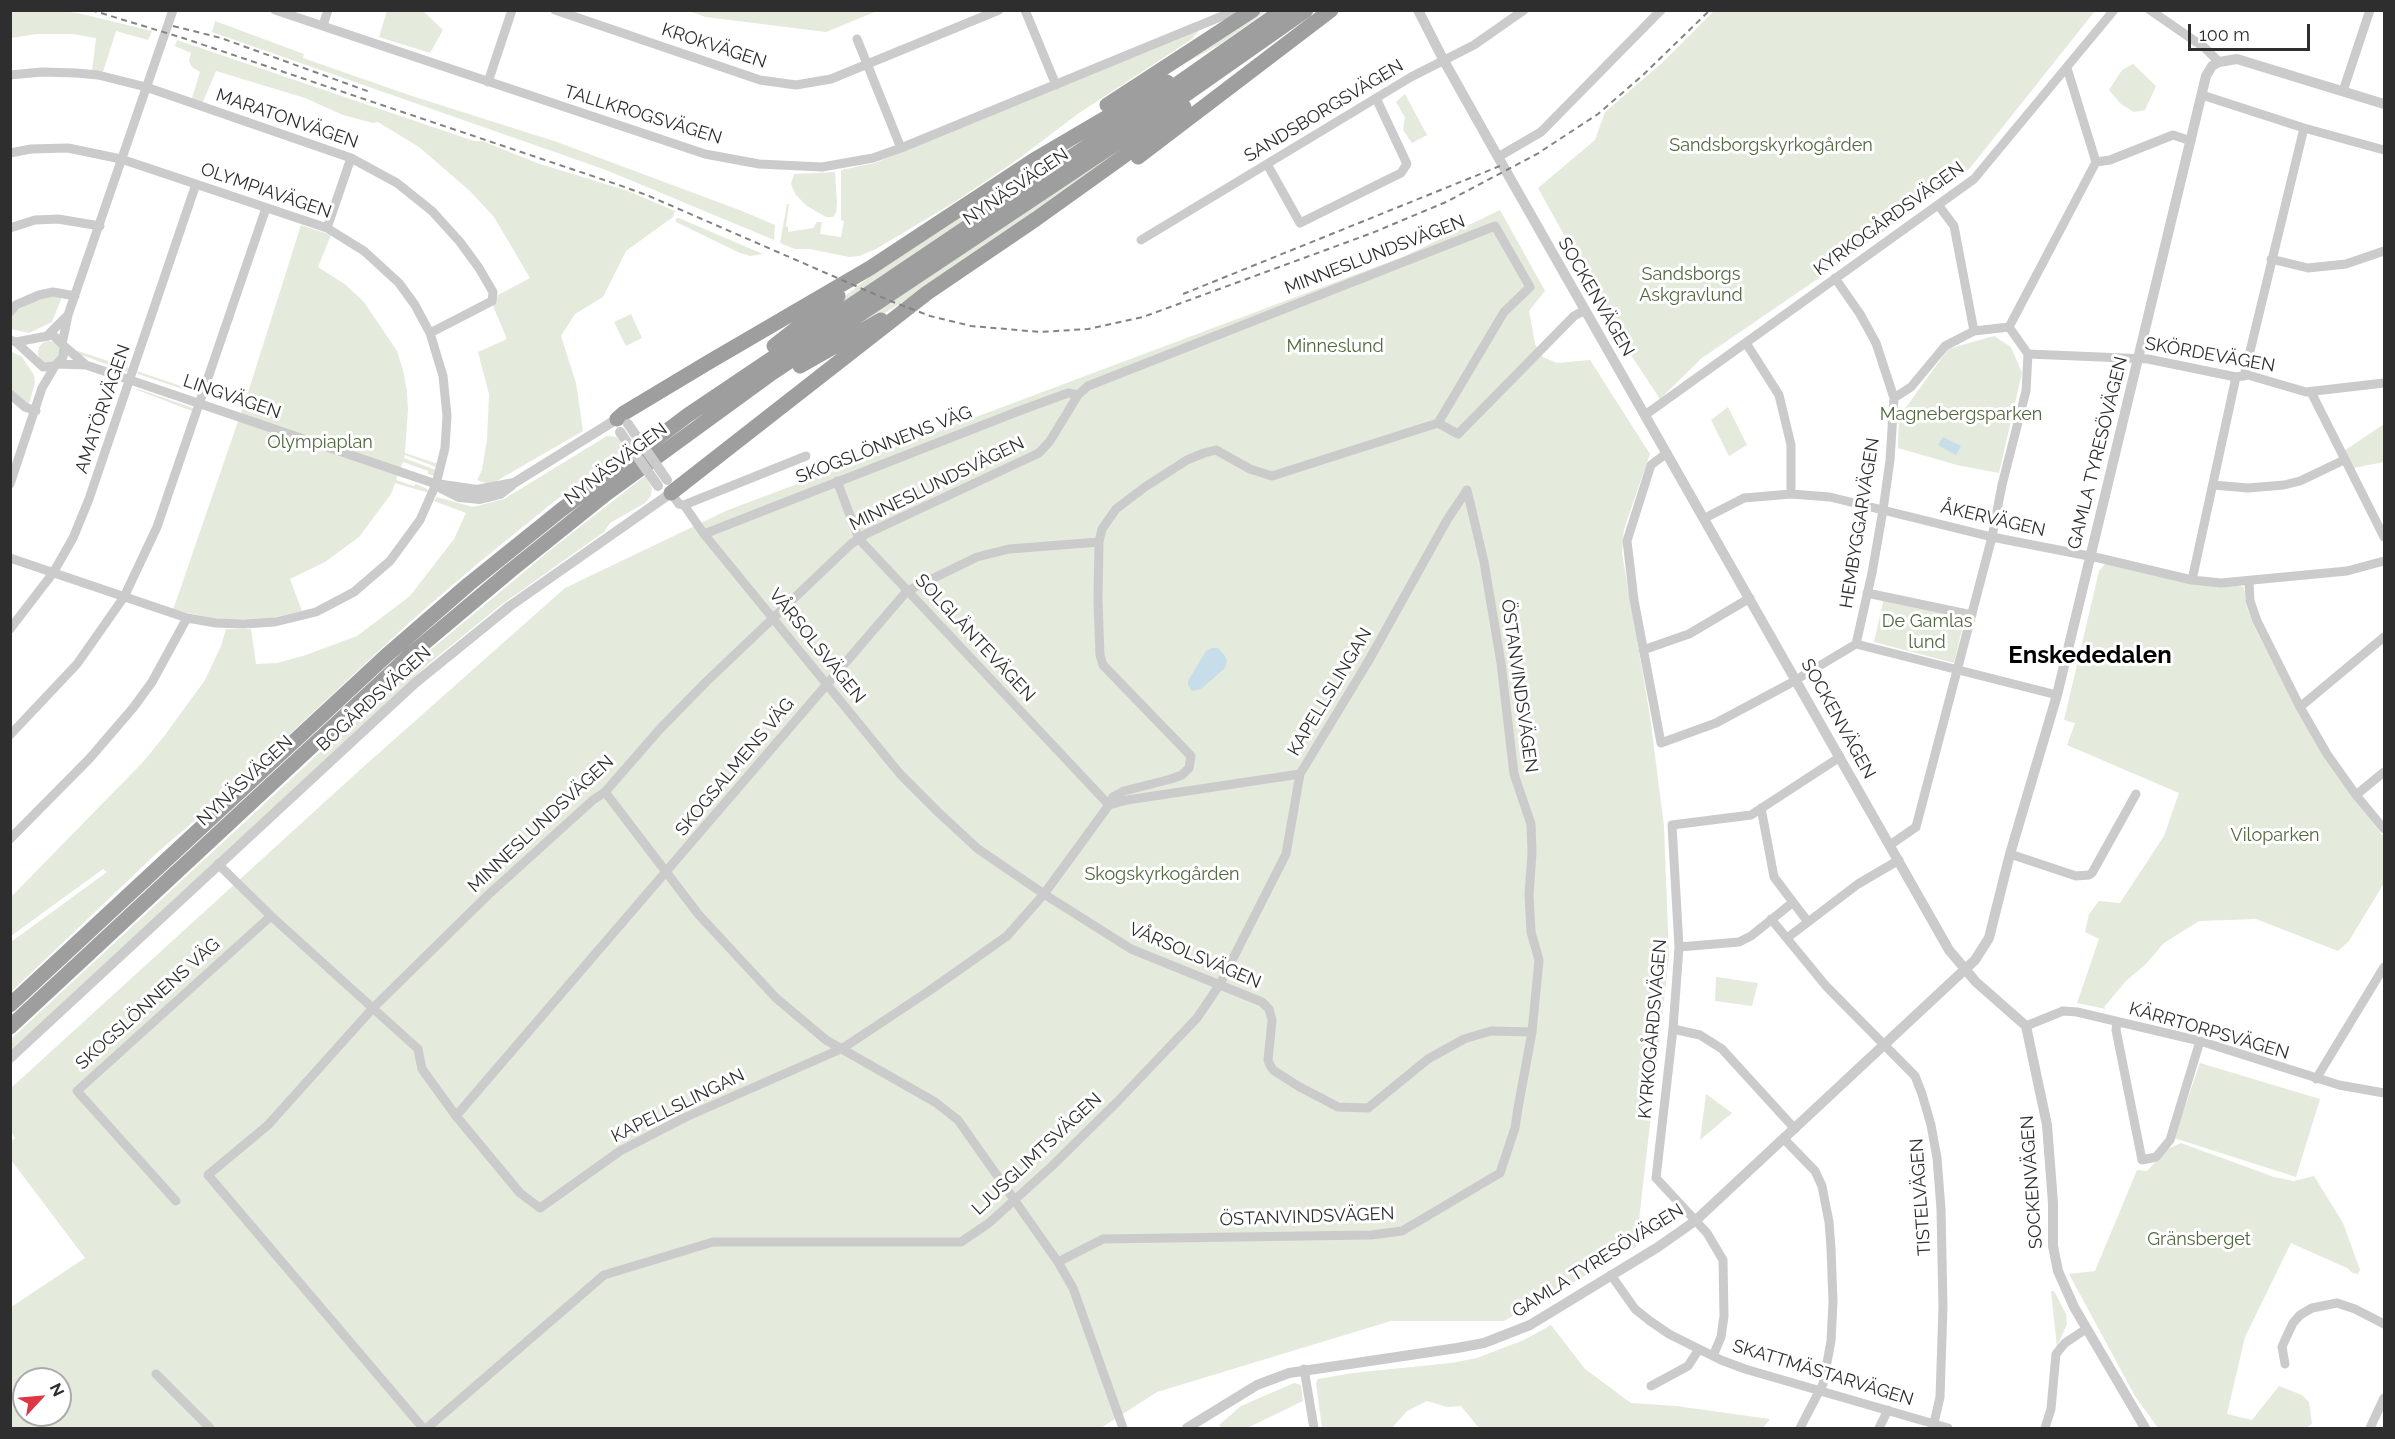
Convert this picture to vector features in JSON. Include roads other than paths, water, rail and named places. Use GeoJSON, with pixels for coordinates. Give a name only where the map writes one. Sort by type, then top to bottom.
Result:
{"type":"FeatureCollection","features":[{"type":"Feature","properties":{"kind":"highway"},"geometry":{"type":"LineString","coordinates":[[1034,160],[1105,107],[1253,10]]}},
{"type":"Feature","properties":{"kind":"highway","name":"NYNÄSVÄGEN"},"geometry":{"type":"LineString","coordinates":[[10,1027],[410,655],[606,494],[772,373],[1229,57],[1284,16],[1306,10]]}},
{"type":"Feature","properties":{"kind":"highway"},"geometry":{"type":"LineString","coordinates":[[1036,219],[1050,215],[1124,167],[1331,10]]}},
{"type":"Feature","properties":{"kind":"highway"},"geometry":{"type":"LineString","coordinates":[[622,425],[624,413],[887,257],[1034,160],[1142,95],[1229,57]]}},
{"type":"Feature","properties":{"kind":"highway"},"geometry":{"type":"LineString","coordinates":[[666,486],[927,293],[1124,156],[1190,102],[1229,57]]}},
{"type":"Feature","properties":{"kind":"highway","name":"NYNÄSVÄGEN"},"geometry":{"type":"LineString","coordinates":[[10,1005],[404,641],[561,510],[688,415],[1229,57]]}},
{"type":"Feature","properties":{"kind":"highway"},"geometry":{"type":"LineString","coordinates":[[688,415],[734,375],[887,257]]}},
{"type":"Feature","properties":{"kind":"highway"},"geometry":{"type":"LineString","coordinates":[[675,443],[705,427],[789,372],[927,293]]}},
{"type":"Feature","properties":{"kind":"street"},"geometry":{"type":"LineString","coordinates":[[11,483],[42,388],[63,357],[68,315],[172,10]]}},
{"type":"Feature","properties":{"kind":"street","name":"TALLKROGSVÄGEN"},"geometry":{"type":"LineString","coordinates":[[275,10],[705,154],[759,164],[822,167],[873,158],[901,148],[1234,11]]}},
{"type":"Feature","properties":{"kind":"street"},"geometry":{"type":"LineString","coordinates":[[323,25],[328,10]]}},
{"type":"Feature","properties":{"kind":"street"},"geometry":{"type":"LineString","coordinates":[[488,82],[512,10]]}},
{"type":"Feature","properties":{"kind":"street","name":"KROKVÄGEN"},"geometry":{"type":"LineString","coordinates":[[555,10],[760,80],[796,85],[831,79],[999,10]]}},
{"type":"Feature","properties":{"kind":"street"},"geometry":{"type":"LineString","coordinates":[[1025,10],[1056,84]]}},
{"type":"Feature","properties":{"kind":"street","name":"SOCKENVÄGEN"},"geometry":{"type":"LineString","coordinates":[[1410,10],[1431,37]]}},
{"type":"Feature","properties":{"kind":"street","name":"SOCKENVÄGEN"},"geometry":{"type":"LineString","coordinates":[[1418,10],[1498,157],[1797,679],[1949,950],[1964,970],[2026,1026],[2030,1034],[2047,1125],[2055,1259],[2066,1292],[2145,1428]]}},
{"type":"Feature","properties":{"kind":"street","name":"SANDSBORGSVÄGEN"},"geometry":{"type":"LineString","coordinates":[[1141,240],[1376,98],[1492,34],[1524,10]]}},
{"type":"Feature","properties":{"kind":"street"},"geometry":{"type":"LineString","coordinates":[[1498,157],[1541,132],[1661,10]]}},
{"type":"Feature","properties":{"kind":"street","name":"KYRKOGÅRDSVÄGEN"},"geometry":{"type":"LineString","coordinates":[[1645,415],[1974,179],[2114,10]]}},
{"type":"Feature","properties":{"kind":"street"},"geometry":{"type":"LineString","coordinates":[[2343,91],[2370,10]]}},
{"type":"Feature","properties":{"kind":"street"},"geometry":{"type":"LineString","coordinates":[[2156,12],[2205,48],[2219,62],[2228,59],[2246,61],[2385,104]]}},
{"type":"Feature","properties":{"kind":"street"},"geometry":{"type":"LineString","coordinates":[[857,39],[901,148]]}},
{"type":"Feature","properties":{"kind":"street","name":"GAMLA TYRESÖVÄGEN"},"geometry":{"type":"LineString","coordinates":[[1187,1428],[1257,1386],[1304,1369],[1457,1348],[1484,1342],[1530,1325],[1666,1242],[1695,1221],[1785,1139],[1983,950],[1989,938],[2010,854],[2057,695],[2202,95],[2209,71],[2219,62]]}},
{"type":"Feature","properties":{"kind":"street"},"geometry":{"type":"LineString","coordinates":[[2009,327],[2096,162],[2067,68]]}},
{"type":"Feature","properties":{"kind":"street","name":"MARATONVÄGEN"},"geometry":{"type":"LineString","coordinates":[[10,75],[42,72],[76,73],[98,75],[146,87],[351,158],[397,183],[432,211],[479,268],[493,292],[492,301],[430,333]]}},
{"type":"Feature","properties":{"kind":"street"},"geometry":{"type":"LineString","coordinates":[[2202,95],[2304,128],[2385,150]]}},
{"type":"Feature","properties":{"kind":"street"},"geometry":{"type":"LineString","coordinates":[[1267,164],[1300,223],[1401,173],[1407,164],[1376,98]]}},
{"type":"Feature","properties":{"kind":"street"},"geometry":{"type":"LineString","coordinates":[[2192,580],[2240,376],[2304,128]]}},
{"type":"Feature","properties":{"kind":"street"},"geometry":{"type":"LineString","coordinates":[[2096,162],[2110,160],[2173,135],[2191,141]]}},
{"type":"Feature","properties":{"kind":"street","name":"OLYMPIAVÄGEN"},"geometry":{"type":"LineString","coordinates":[[10,153],[31,149],[68,148],[121,159],[327,228],[364,250],[399,284],[415,305],[430,333],[443,376],[447,416],[445,448],[436,484],[420,520],[390,561],[354,592],[316,612],[275,622],[230,624],[187,618],[10,558]]}},
{"type":"Feature","properties":{"kind":"street"},"geometry":{"type":"LineString","coordinates":[[327,228],[351,158]]}},
{"type":"Feature","properties":{"kind":"street","name":"AMATÖRVÄGEN"},"geometry":{"type":"LineString","coordinates":[[10,629],[25,613],[53,573],[73,538],[90,499],[196,184]]}},
{"type":"Feature","properties":{"kind":"street"},"geometry":{"type":"LineString","coordinates":[[1939,206],[1954,226],[1974,331]]}},
{"type":"Feature","properties":{"kind":"street"},"geometry":{"type":"LineString","coordinates":[[10,735],[77,664],[124,597],[157,527],[266,208]]}},
{"type":"Feature","properties":{"kind":"street"},"geometry":{"type":"LineString","coordinates":[[10,228],[35,220],[58,219],[100,226]]}},
{"type":"Feature","properties":{"kind":"street","name":"MINNESLUNDSVÄGEN"},"geometry":{"type":"LineString","coordinates":[[425,1428],[208,1175],[268,1125],[373,1008],[488,895],[592,800],[604,792],[660,729],[851,544],[1039,453],[1050,441],[1078,395],[1088,386],[1495,226],[1530,287],[1504,312],[1438,423]]}},
{"type":"Feature","properties":{"kind":"street"},"geometry":{"type":"LineString","coordinates":[[2271,259],[2308,268],[2346,264],[2385,251]]}},
{"type":"Feature","properties":{"kind":"street","name":"HEMBYGGARVÄGEN"},"geometry":{"type":"LineString","coordinates":[[1835,278],[1860,314],[1876,343],[1894,398],[1890,460],[1883,510],[1856,644]]}},
{"type":"Feature","properties":{"kind":"street"},"geometry":{"type":"LineString","coordinates":[[10,312],[16,305],[39,295],[53,292],[75,296]]}},
{"type":"Feature","properties":{"kind":"street"},"geometry":{"type":"LineString","coordinates":[[1099,542],[1102,529],[1116,509],[1187,460],[1204,453],[1216,450],[1250,469],[1272,476],[1438,423],[1458,434],[1574,316],[1585,310]]}},
{"type":"Feature","properties":{"kind":"street"},"geometry":{"type":"LineString","coordinates":[[13,341],[48,335],[68,315]]}},
{"type":"Feature","properties":{"kind":"street"},"geometry":{"type":"LineString","coordinates":[[1894,398],[1911,387],[1945,346],[1974,331],[2009,327]]}},
{"type":"Feature","properties":{"kind":"street"},"geometry":{"type":"LineString","coordinates":[[1890,845],[1916,826],[1992,537],[2002,486],[2026,391],[2028,354],[2009,327]]}},
{"type":"Feature","properties":{"kind":"street"},"geometry":{"type":"LineString","coordinates":[[48,335],[57,338],[63,345]]}},
{"type":"Feature","properties":{"kind":"street"},"geometry":{"type":"LineString","coordinates":[[33,357],[32,346],[38,338]]}},
{"type":"Feature","properties":{"kind":"street"},"geometry":{"type":"LineString","coordinates":[[13,341],[40,365],[46,368],[57,365]]}},
{"type":"Feature","properties":{"kind":"street"},"geometry":{"type":"LineString","coordinates":[[1746,343],[1779,395],[1791,446],[1791,494]]}},
{"type":"Feature","properties":{"kind":"street","name":"LINGVÄGEN"},"geometry":{"type":"LineString","coordinates":[[63,345],[86,365]]}},
{"type":"Feature","properties":{"kind":"street","name":"SKÖRDEVÄGEN"},"geometry":{"type":"LineString","coordinates":[[2028,354],[2138,357],[2311,392],[2385,383]]}},
{"type":"Feature","properties":{"kind":"street"},"geometry":{"type":"LineString","coordinates":[[40,365],[42,388]]}},
{"type":"Feature","properties":{"kind":"street","name":"LINGVÄGEN"},"geometry":{"type":"LineString","coordinates":[[57,365],[86,365],[436,484],[477,490],[514,483],[622,425]]}},
{"type":"Feature","properties":{"kind":"street"},"geometry":{"type":"LineString","coordinates":[[2311,392],[2385,537]]}},
{"type":"Feature","properties":{"kind":"street","name":"SKOGSLÖNNENS VÄG"},"geometry":{"type":"LineString","coordinates":[[704,534],[1019,411],[1068,393],[1078,395]]}},
{"type":"Feature","properties":{"kind":"street"},"geometry":{"type":"LineString","coordinates":[[10,394],[25,406],[36,411]]}},
{"type":"Feature","properties":{"kind":"street"},"geometry":{"type":"LineString","coordinates":[[622,425],[679,504],[684,505],[806,456]]}},
{"type":"Feature","properties":{"kind":"street"},"geometry":{"type":"LineString","coordinates":[[1667,453],[1651,465],[1627,541],[1634,600],[1661,743],[1716,723],[1856,644],[2057,695]]}},
{"type":"Feature","properties":{"kind":"street"},"geometry":{"type":"LineString","coordinates":[[2213,485],[2248,488],[2284,485],[2300,481],[2344,460]]}},
{"type":"Feature","properties":{"kind":"street","name":"SOLGLÄNTEVÄGEN"},"geometry":{"type":"LineString","coordinates":[[837,481],[859,539],[1109,805]]}},
{"type":"Feature","properties":{"kind":"street","name":"BOGÅRDSVÄGEN"},"geometry":{"type":"LineString","coordinates":[[10,1058],[415,683],[510,606],[666,486]]}},
{"type":"Feature","properties":{"kind":"street","name":"KAPELLSLINGAN"},"geometry":{"type":"LineString","coordinates":[[1109,805],[1127,800],[1300,774],[1369,660],[1447,520],[1467,490]]}},
{"type":"Feature","properties":{"kind":"street","name":"ÖSTANVINDSVÄGEN"},"geometry":{"type":"LineString","coordinates":[[1058,1262],[1103,1239],[1362,1235],[1402,1232],[1500,1173],[1515,1128],[1532,1032],[1539,960],[1530,923],[1531,824],[1514,774],[1499,652],[1484,562],[1467,490]]}},
{"type":"Feature","properties":{"kind":"street","name":"ÅKERVÄGEN"},"geometry":{"type":"LineString","coordinates":[[1705,518],[1744,498],[1791,494],[1830,497],[1992,537],[2090,556],[2192,580],[2221,583],[2347,571],[2385,561]]}},
{"type":"Feature","properties":{"kind":"street","name":"VÅRSOLSVÄGEN"},"geometry":{"type":"LineString","coordinates":[[684,505],[704,534],[900,774],[938,812],[978,849],[1131,949],[1262,1002],[1269,1009],[1272,1020],[1268,1060],[1273,1070],[1338,1107],[1368,1108],[1428,1059],[1464,1039],[1491,1030],[1532,1032]]}},
{"type":"Feature","properties":{"kind":"street","name":"SKOGSALMENS VÄG"},"geometry":{"type":"LineString","coordinates":[[456,1116],[907,591],[977,557],[1009,549],[1099,542]]}},
{"type":"Feature","properties":{"kind":"street","name":"KAPELLSLINGAN"},"geometry":{"type":"LineString","coordinates":[[218,864],[271,916],[418,1049],[422,1069],[456,1116],[520,1194],[540,1208],[620,1151],[686,1117],[843,1048],[1007,936],[1044,894],[1113,797],[1124,791],[1172,779],[1189,768],[1191,756],[1103,665],[1100,655],[1098,601],[1099,542]]}},
{"type":"Feature","properties":{"kind":"street"},"geometry":{"type":"LineString","coordinates":[[2249,581],[2250,601],[2257,621],[2300,708],[2327,754],[2356,795],[2385,829]]}},
{"type":"Feature","properties":{"kind":"street"},"geometry":{"type":"LineString","coordinates":[[1867,593],[1972,615]]}},
{"type":"Feature","properties":{"kind":"street"},"geometry":{"type":"LineString","coordinates":[[1643,650],[1689,633],[1750,597]]}},
{"type":"Feature","properties":{"kind":"street"},"geometry":{"type":"LineString","coordinates":[[10,839],[90,758],[133,708],[152,682],[187,618]]}},
{"type":"Feature","properties":{"kind":"street"},"geometry":{"type":"LineString","coordinates":[[2300,708],[2385,637]]}},
{"type":"Feature","properties":{"kind":"street"},"geometry":{"type":"LineString","coordinates":[[1808,922],[1774,877],[1761,808],[1840,757]]}},
{"type":"Feature","properties":{"kind":"street"},"geometry":{"type":"LineString","coordinates":[[2356,795],[2385,772]]}},
{"type":"Feature","properties":{"kind":"street","name":"LJUSGLIMTSVÄGEN"},"geometry":{"type":"LineString","coordinates":[[425,1428],[604,1275],[713,1242],[961,1242],[989,1223],[1119,1101],[1197,1018],[1220,984],[1286,854],[1300,774]]}},
{"type":"Feature","properties":{"kind":"street"},"geometry":{"type":"LineString","coordinates":[[604,792],[665,873],[717,936],[776,998],[826,1040],[935,1102],[957,1120],[1058,1262],[1073,1288],[1123,1428]]}},
{"type":"Feature","properties":{"kind":"street"},"geometry":{"type":"LineString","coordinates":[[2010,854],[2076,876],[2089,875],[2136,794]]}},
{"type":"Feature","properties":{"kind":"street","name":"KYRKOGÅRDSVÄGEN"},"geometry":{"type":"LineString","coordinates":[[1713,1356],[1721,1337],[1724,1316],[1724,1260],[1714,1241],[1656,1178],[1673,1029],[1679,946],[1672,825],[1751,815],[1761,808]]}},
{"type":"Feature","properties":{"kind":"street"},"geometry":{"type":"LineString","coordinates":[[1787,938],[1858,884],[1899,860]]}},
{"type":"Feature","properties":{"kind":"street"},"geometry":{"type":"LineString","coordinates":[[1679,946],[1739,942],[1792,903]]}},
{"type":"Feature","properties":{"kind":"street","name":"SKOGSLÖNNENS VÄG"},"geometry":{"type":"LineString","coordinates":[[176,1200],[77,1091],[271,916]]}},
{"type":"Feature","properties":{"kind":"street","name":"TISTELVÄGEN"},"geometry":{"type":"LineString","coordinates":[[1771,919],[1826,986],[1915,1076],[1931,1125],[1937,1158],[1941,1209],[1943,1307],[1940,1397],[1934,1423]]}},
{"type":"Feature","properties":{"kind":"street"},"geometry":{"type":"LineString","coordinates":[[2316,1079],[2385,967]]}},
{"type":"Feature","properties":{"kind":"street","name":"KÄRRTORPSVÄGEN"},"geometry":{"type":"LineString","coordinates":[[2026,1026],[2063,1011],[2076,1012],[2200,1041],[2316,1079],[2385,1093]]}},
{"type":"Feature","properties":{"kind":"street"},"geometry":{"type":"LineString","coordinates":[[2117,1022],[2116,1030],[2142,1160],[2156,1156],[2170,1140],[2200,1041]]}},
{"type":"Feature","properties":{"kind":"street"},"geometry":{"type":"LineString","coordinates":[[1673,1029],[1700,1035],[1722,1049],[1795,1129]]}},
{"type":"Feature","properties":{"kind":"street"},"geometry":{"type":"LineString","coordinates":[[1785,1139],[1815,1171],[1822,1186],[1829,1222],[1833,1302],[1831,1341],[1820,1391],[1800,1428]]}},
{"type":"Feature","properties":{"kind":"street","name":"SKATTMÄSTARVÄGEN"},"geometry":{"type":"LineString","coordinates":[[1611,1275],[1635,1309],[1669,1334],[1713,1356],[1745,1369],[1948,1428]]}},
{"type":"Feature","properties":{"kind":"street"},"geometry":{"type":"LineString","coordinates":[[2285,1364],[2282,1347],[2284,1340],[2293,1323],[2312,1308],[2337,1303],[2385,1324]]}},
{"type":"Feature","properties":{"kind":"street"},"geometry":{"type":"LineString","coordinates":[[2045,1428],[2051,1409],[2056,1354],[2065,1343],[2086,1329]]}},
{"type":"Feature","properties":{"kind":"street"},"geometry":{"type":"LineString","coordinates":[[1651,1386],[1688,1365],[1699,1349]]}},
{"type":"Feature","properties":{"kind":"street"},"geometry":{"type":"LineString","coordinates":[[1304,1369],[1314,1428]]}},
{"type":"Feature","properties":{"kind":"street"},"geometry":{"type":"LineString","coordinates":[[156,1374],[210,1428]]}},
{"type":"Feature","properties":{"kind":"street"},"geometry":{"type":"LineString","coordinates":[[2370,1428],[2385,1398]]}},
{"type":"Feature","properties":{"kind":"street"},"geometry":{"type":"LineString","coordinates":[[1879,1428],[1888,1410]]}},
{"type":"Feature","properties":{"kind":"water"},"geometry":{"type":"Polygon","coordinates":[[[1943,437],[1961,446],[1956,455],[1938,445],[1943,437]]]}},
{"type":"Feature","properties":{"kind":"water"},"geometry":{"type":"Polygon","coordinates":[[[1218,648],[1225,656],[1227,661],[1225,668],[1201,689],[1192,691],[1188,681],[1206,651],[1218,648]]]}},
{"type":"Feature","properties":{"kind":"railway"},"geometry":{"type":"LineString","coordinates":[[91,10],[183,38],[619,185],[930,316],[971,326],[1040,332],[1088,329],[1143,317],[1372,233],[1446,202],[1537,154],[1598,114],[1643,75],[1710,10]]}},
{"type":"Feature","properties":{"kind":"railway"},"geometry":{"type":"LineString","coordinates":[[173,26],[221,38],[370,92]]}},
{"type":"Feature","properties":{"kind":"railway"},"geometry":{"type":"LineString","coordinates":[[1183,294],[1500,166]]}},
{"type":"Feature","properties":{"kind":"district","name":"Enskededalen"},"geometry":{"type":"Point","coordinates":[2090,656]}},
{"type":"Feature","properties":{"kind":"park label","name":"Sandsborgskyrkogården"},"geometry":{"type":"Point","coordinates":[1771,146]}},
{"type":"Feature","properties":{"kind":"park label","name":"Sandsborgs Askgravlund"},"geometry":{"type":"Point","coordinates":[1691,285]}},
{"type":"Feature","properties":{"kind":"park label","name":"Minneslund"},"geometry":{"type":"Point","coordinates":[1335,347]}},
{"type":"Feature","properties":{"kind":"park label","name":"Magnebergsparken"},"geometry":{"type":"Point","coordinates":[1961,415]}},
{"type":"Feature","properties":{"kind":"park label","name":"Olympiaplan"},"geometry":{"type":"Point","coordinates":[320,443]}},
{"type":"Feature","properties":{"kind":"park label","name":"De Gamlas lund"},"geometry":{"type":"Point","coordinates":[1927,632]}},
{"type":"Feature","properties":{"kind":"park label","name":"Viloparken"},"geometry":{"type":"Point","coordinates":[2275,836]}},
{"type":"Feature","properties":{"kind":"park label","name":"Skogskyrkogården"},"geometry":{"type":"Point","coordinates":[1162,875]}},
{"type":"Feature","properties":{"kind":"park label","name":"Gränsberget"},"geometry":{"type":"Point","coordinates":[2199,1240]}}]}
